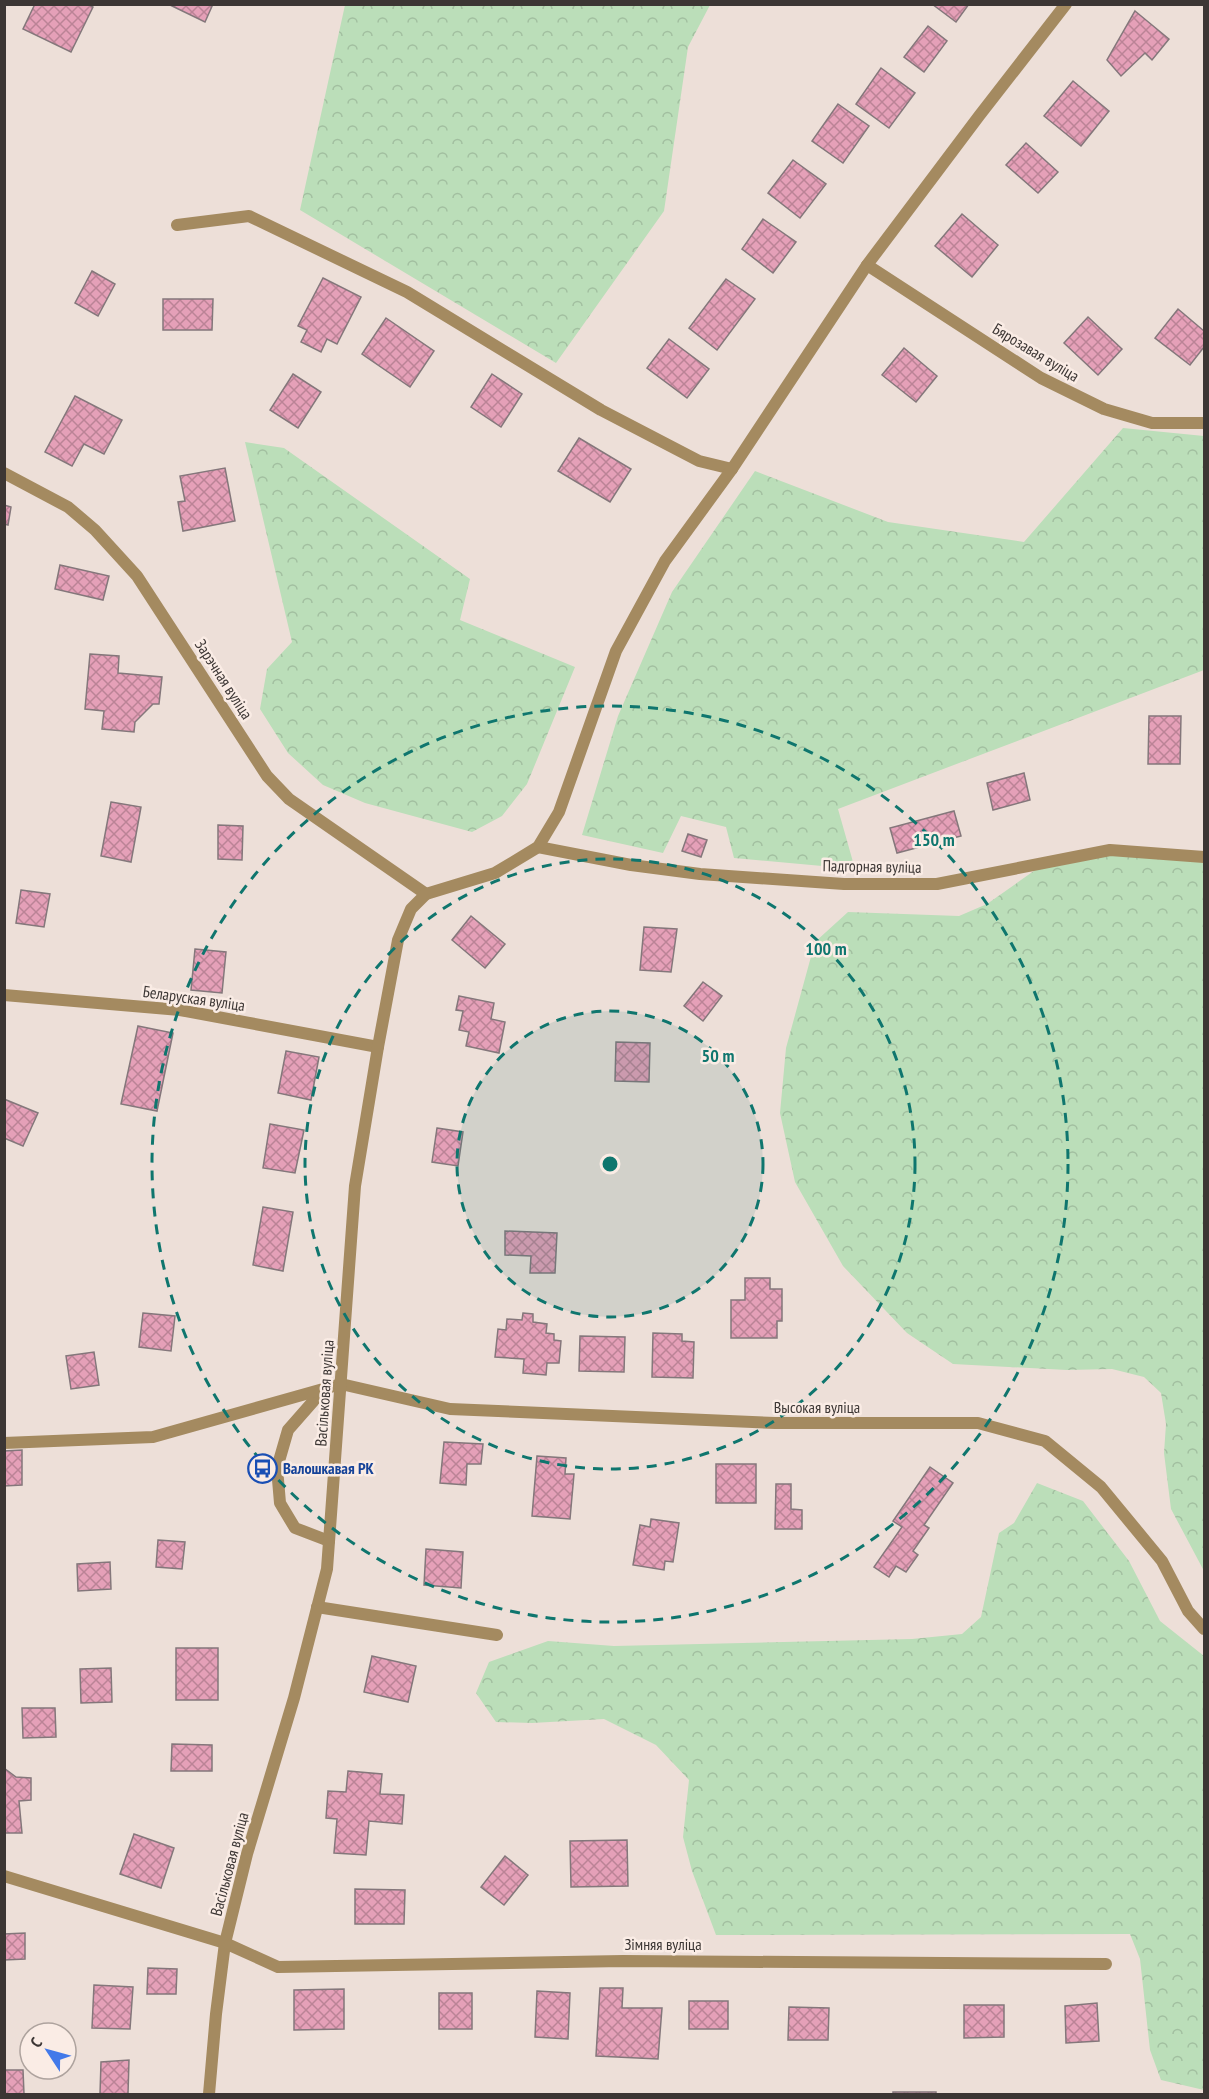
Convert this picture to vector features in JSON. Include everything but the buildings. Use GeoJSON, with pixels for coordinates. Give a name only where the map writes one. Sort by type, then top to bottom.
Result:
{"type":"FeatureCollection","features":[{"type":"Feature","properties":{"kind":"street"},"geometry":{"type":"LineString","coordinates":[[426,894],[495,873],[538,847],[559,812],[616,651],[665,561],[732,469],[867,265],[1066,4]]}},
{"type":"Feature","properties":{"kind":"street"},"geometry":{"type":"LineString","coordinates":[[177,225],[249,216],[406,292],[601,410],[699,460],[732,469]]}},
{"type":"Feature","properties":{"kind":"street","name":"Бярозавая вуліца"},"geometry":{"type":"LineString","coordinates":[[867,265],[1041,378],[1104,409],[1152,423],[1202,420]]}},
{"type":"Feature","properties":{"kind":"street","name":"Зарэчная вуліца"},"geometry":{"type":"LineString","coordinates":[[4,473],[68,507],[95,530],[137,576],[267,776],[289,799],[426,894]]}},
{"type":"Feature","properties":{"kind":"street","name":"Падгорная вуліца"},"geometry":{"type":"LineString","coordinates":[[538,847],[631,865],[700,874],[844,884],[937,884],[1110,850],[1204,857]]}},
{"type":"Feature","properties":{"kind":"street","name":"Васільковая вуліца"},"geometry":{"type":"LineString","coordinates":[[209,2094],[225,1943],[247,1854],[294,1698],[327,1569],[355,1186],[398,940],[411,909],[426,894]]}},
{"type":"Feature","properties":{"kind":"street","name":"Беларуская вуліца"},"geometry":{"type":"LineString","coordinates":[[4,995],[180,1010],[378,1047]]}},
{"type":"Feature","properties":{"kind":"street"},"geometry":{"type":"LineString","coordinates":[[4,1443],[153,1437],[341,1384]]}},
{"type":"Feature","properties":{"kind":"street","name":"Высокая вуліца"},"geometry":{"type":"LineString","coordinates":[[341,1384],[450,1409],[775,1424],[978,1423],[1045,1441],[1101,1487],[1161,1561],[1188,1611],[1204,1629]]}},
{"type":"Feature","properties":{"kind":"street"},"geometry":{"type":"LineString","coordinates":[[324,1389],[288,1430],[277,1468],[280,1503],[295,1528],[329,1541]]}},
{"type":"Feature","properties":{"kind":"street"},"geometry":{"type":"LineString","coordinates":[[317,1607],[497,1635]]}},
{"type":"Feature","properties":{"kind":"street","name":"Зімняя вуліца"},"geometry":{"type":"LineString","coordinates":[[4,1876],[225,1943],[278,1967],[623,1960],[1106,1964]]}},
{"type":"Feature","properties":{"kind":"green space"},"geometry":{"type":"Polygon","coordinates":[[[345,5],[710,5],[688,47],[664,211],[556,363],[300,210],[345,5]]]}},
{"type":"Feature","properties":{"kind":"green space"},"geometry":{"type":"Polygon","coordinates":[[[1123,428],[1204,436],[1204,670],[838,809],[855,869],[734,858],[726,827],[681,816],[663,853],[582,835],[618,716],[672,592],[755,471],[888,522],[1024,542],[1123,428]]]}},
{"type":"Feature","properties":{"kind":"green space"},"geometry":{"type":"Polygon","coordinates":[[[245,442],[284,448],[470,579],[460,620],[575,667],[527,784],[502,816],[472,832],[365,803],[323,785],[288,753],[260,709],[267,669],[292,642],[245,442]]]}},
{"type":"Feature","properties":{"kind":"green space"},"geometry":{"type":"Polygon","coordinates":[[[1110,850],[1204,857],[1204,1571],[1171,1509],[1164,1453],[1166,1424],[1161,1393],[1144,1377],[1112,1369],[1067,1370],[953,1364],[907,1333],[843,1266],[795,1182],[780,1113],[786,1048],[815,942],[848,912],[959,916],[987,904],[1048,861],[1110,850]]]}},
{"type":"Feature","properties":{"kind":"green space"},"geometry":{"type":"Polygon","coordinates":[[[1037,1483],[1083,1501],[1129,1561],[1160,1621],[1204,1656],[1204,2090],[1161,2080],[1150,2050],[1140,1959],[1130,1934],[716,1935],[692,1871],[683,1837],[689,1780],[656,1745],[604,1719],[532,1723],[496,1722],[476,1693],[489,1662],[548,1641],[614,1646],[912,1639],[962,1634],[981,1617],[999,1533],[1014,1523],[1037,1483]]]}},
{"type":"Feature","properties":{"kind":"place","name":"Валошкавая РК"},"geometry":{"type":"Point","coordinates":[262,1468]}}]}
